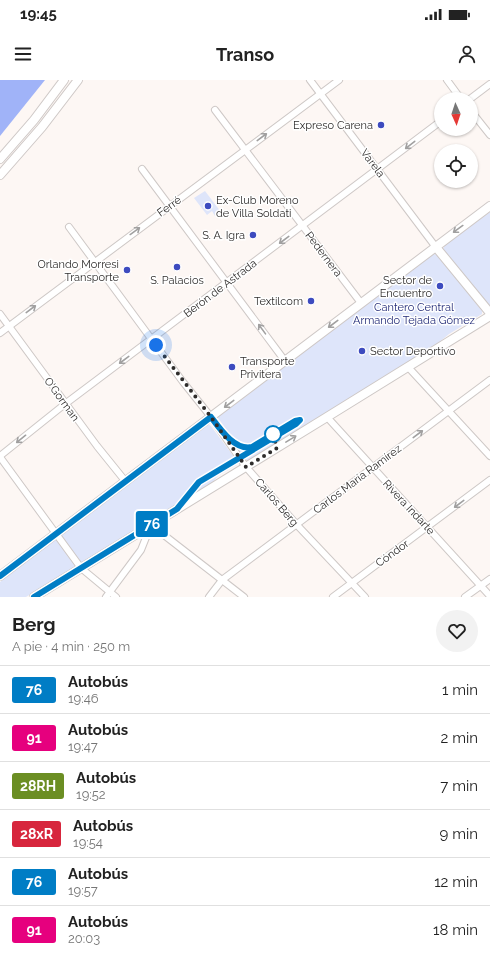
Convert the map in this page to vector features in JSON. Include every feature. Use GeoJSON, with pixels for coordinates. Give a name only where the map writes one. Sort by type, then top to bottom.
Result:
{"type":"FeatureCollection","features":[{"type":"Feature","properties":{"kind":"main road"},"geometry":{"type":"LineString","coordinates":[[17,156],[9,150],[7,146],[15,136],[23,134],[64,80]]}},
{"type":"Feature","properties":{"kind":"main road"},"geometry":{"type":"LineString","coordinates":[[0,175],[42,127],[78,80]]}},
{"type":"Feature","properties":{"kind":"main road"},"geometry":{"type":"LineString","coordinates":[[0,159],[9,150]]}},
{"type":"Feature","properties":{"kind":"main road"},"geometry":{"type":"LineString","coordinates":[[0,576],[126,482],[435,246],[490,206]]}},
{"type":"Feature","properties":{"kind":"main road"},"geometry":{"type":"LineString","coordinates":[[34,597],[210,489],[245,465],[327,418],[490,315],[435,246]]}},
{"type":"Feature","properties":{"kind":"street","name":"Varela"},"geometry":{"type":"LineString","coordinates":[[310,80],[435,246]]}},
{"type":"Feature","properties":{"kind":"street","name":"Ferré"},"geometry":{"type":"LineString","coordinates":[[0,333],[339,80]]}},
{"type":"Feature","properties":{"kind":"street"},"geometry":{"type":"LineString","coordinates":[[447,80],[456,92]]}},
{"type":"Feature","properties":{"kind":"street"},"geometry":{"type":"LineString","coordinates":[[478,93],[490,84]]}},
{"type":"Feature","properties":{"kind":"street","name":"Pedernera"},"geometry":{"type":"LineString","coordinates":[[215,110],[361,303]]}},
{"type":"Feature","properties":{"kind":"street"},"geometry":{"type":"LineString","coordinates":[[478,120],[490,136]]}},
{"type":"Feature","properties":{"kind":"street","name":"Berón de Astrada"},"geometry":{"type":"LineString","coordinates":[[0,456],[65,404],[228,283],[434,126]]}},
{"type":"Feature","properties":{"kind":"street"},"geometry":{"type":"LineString","coordinates":[[142,169],[285,361]]}},
{"type":"Feature","properties":{"kind":"street","name":"Carlos Berg"},"geometry":{"type":"LineString","coordinates":[[69,227],[211,417],[245,465],[297,525],[365,597]]}},
{"type":"Feature","properties":{"kind":"street","name":"O'Gorman"},"geometry":{"type":"LineString","coordinates":[[0,314],[65,404],[126,482]]}},
{"type":"Feature","properties":{"kind":"street"},"geometry":{"type":"LineString","coordinates":[[408,367],[490,456]]}},
{"type":"Feature","properties":{"kind":"street","name":"Carlos María Ramírez"},"geometry":{"type":"LineString","coordinates":[[209,597],[222,580],[490,380]]}},
{"type":"Feature","properties":{"kind":"street","name":"Rivera Indarte"},"geometry":{"type":"LineString","coordinates":[[327,418],[490,596]]}},
{"type":"Feature","properties":{"kind":"street"},"geometry":{"type":"LineString","coordinates":[[0,456],[81,568],[108,595],[116,597]]}},
{"type":"Feature","properties":{"kind":"street","name":"Cóndor"},"geometry":{"type":"LineString","coordinates":[[333,597],[490,480]]}},
{"type":"Feature","properties":{"kind":"street"},"geometry":{"type":"LineString","coordinates":[[108,595],[141,550],[150,525],[244,597]]}},
{"type":"Feature","properties":{"kind":"street"},"geometry":{"type":"LineString","coordinates":[[465,597],[490,579]]}},
{"type":"Feature","properties":{"kind":"green space","name":"Ex-Club Moreno de Villa Soldati"},"geometry":{"type":"Polygon","coordinates":[[[205,191],[221,212],[215,216],[212,211],[207,215],[194,198],[205,191]]]}},
{"type":"Feature","properties":{"kind":"green space"},"geometry":{"type":"Polygon","coordinates":[[[490,212],[490,307],[443,249],[445,245],[490,212]]]}},
{"type":"Feature","properties":{"kind":"green space","name":"Cantero Central Armando Tejada Gómez"},"geometry":{"type":"Polygon","coordinates":[[[430,254],[438,255],[482,311],[482,314],[449,334],[437,344],[250,460],[245,460],[218,416],[430,254]]]}},
{"type":"Feature","properties":{"kind":"green space"},"geometry":{"type":"Polygon","coordinates":[[[205,425],[210,425],[238,462],[237,465],[218,476],[211,484],[26,597],[0,597],[0,582],[205,425]]]}},
{"type":"Feature","properties":{"kind":"water"},"geometry":{"type":"Polygon","coordinates":[[[0,80],[45,80],[0,136],[0,80]]]}},
{"type":"Feature","properties":{"kind":"bus line","name":"76"},"geometry":{"type":"LineString","coordinates":[[0,576],[211,417],[218,427],[234,443],[243,448],[252,447],[295,421],[300,420],[240,459],[199,482],[177,509],[34,597]]}},
{"type":"Feature","properties":{"kind":"place","name":"Expreso Carena"},"geometry":{"type":"Point","coordinates":[381,125]}},
{"type":"Feature","properties":{"kind":"place","name":"Ex-Club Moreno de Villa Soldati"},"geometry":{"type":"Point","coordinates":[208,206]}},
{"type":"Feature","properties":{"kind":"place","name":"S. A. Igra"},"geometry":{"type":"Point","coordinates":[253,235]}},
{"type":"Feature","properties":{"kind":"place","name":"S. Palacios"},"geometry":{"type":"Point","coordinates":[177,267]}},
{"type":"Feature","properties":{"kind":"place","name":"Orlando Morresi Transporte"},"geometry":{"type":"Point","coordinates":[127,270]}},
{"type":"Feature","properties":{"kind":"place","name":"Sector de Encuentro"},"geometry":{"type":"Point","coordinates":[440,286]}},
{"type":"Feature","properties":{"kind":"place","name":"Textilcom"},"geometry":{"type":"Point","coordinates":[311,301]}},
{"type":"Feature","properties":{"kind":"place","name":"Sector Deportivo"},"geometry":{"type":"Point","coordinates":[362,351]}},
{"type":"Feature","properties":{"kind":"place","name":"Transporte Privitera"},"geometry":{"type":"Point","coordinates":[232,367]}},
{"type":"Feature","properties":{"kind":"route"},"geometry":{"type":"LineString","coordinates":[[156,345],[211,417],[246,467],[277,448],[273,434]]}}]}
